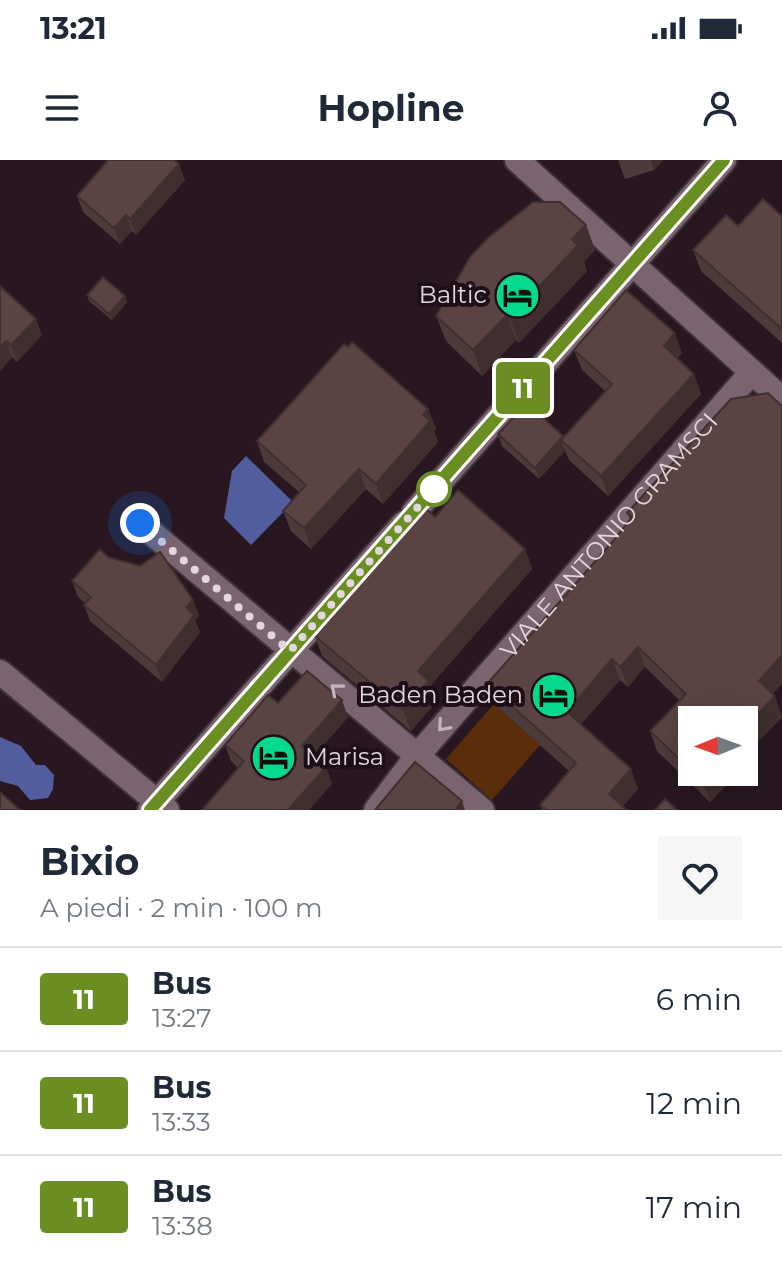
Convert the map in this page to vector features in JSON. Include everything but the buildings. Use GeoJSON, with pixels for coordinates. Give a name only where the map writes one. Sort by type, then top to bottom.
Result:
{"type":"FeatureCollection","features":[{"type":"Feature","properties":{"kind":"street"},"geometry":{"type":"LineString","coordinates":[[517,160],[782,399]]}},
{"type":"Feature","properties":{"kind":"street"},"geometry":{"type":"LineString","coordinates":[[0,672],[158,807],[290,651],[724,160]]}},
{"type":"Feature","properties":{"kind":"street","name":"VIALE ANTONIO GRAMSCI"},"geometry":{"type":"LineString","coordinates":[[376,810],[417,756],[752,372]]}},
{"type":"Feature","properties":{"kind":"street"},"geometry":{"type":"LineString","coordinates":[[140,523],[482,810]]}},
{"type":"Feature","properties":{"kind":"shaded area"},"geometry":{"type":"Polygon","coordinates":[[[494,704],[540,745],[492,800],[446,759],[494,704]]]}},
{"type":"Feature","properties":{"kind":"water"},"geometry":{"type":"Polygon","coordinates":[[[246,456],[293,502],[251,545],[224,518],[232,471],[246,456]]]}},
{"type":"Feature","properties":{"kind":"water"},"geometry":{"type":"Polygon","coordinates":[[[0,737],[21,746],[36,765],[45,765],[54,775],[53,789],[48,798],[30,800],[18,786],[0,781],[0,737]]]}},
{"type":"Feature","properties":{"kind":"bus line","name":"11"},"geometry":{"type":"LineString","coordinates":[[150,810],[724,160]]}},
{"type":"Feature","properties":{"kind":"place","name":"Baltic"},"geometry":{"type":"Point","coordinates":[518,295]}},
{"type":"Feature","properties":{"kind":"place","name":"Baden Baden"},"geometry":{"type":"Point","coordinates":[554,695]}},
{"type":"Feature","properties":{"kind":"place","name":"Marisa"},"geometry":{"type":"Point","coordinates":[274,757]}},
{"type":"Feature","properties":{"kind":"route"},"geometry":{"type":"LineString","coordinates":[[140,523],[290,651],[434,489]]}}]}
